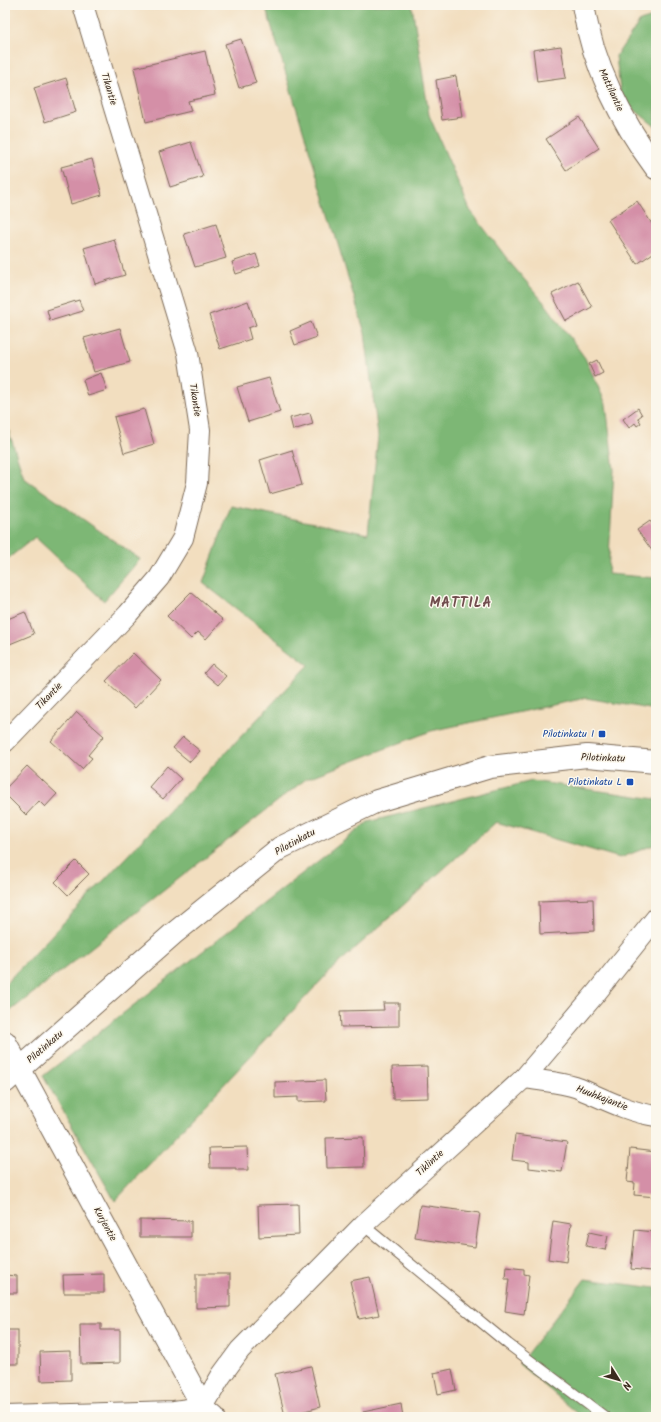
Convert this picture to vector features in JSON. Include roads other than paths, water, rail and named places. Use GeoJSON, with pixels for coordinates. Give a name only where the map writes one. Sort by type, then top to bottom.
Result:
{"type":"FeatureCollection","features":[{"type":"Feature","properties":{"kind":"street","name":"Tikantie"},"geometry":{"type":"LineString","coordinates":[[5,742],[128,614],[159,578],[183,538],[197,483],[200,430],[188,353],[83,5]]}},
{"type":"Feature","properties":{"kind":"street","name":"Mattilantie"},"geometry":{"type":"LineString","coordinates":[[582,5],[586,27],[609,90],[640,147],[656,168]]}},
{"type":"Feature","properties":{"kind":"street","name":"Pilotinkatu"},"geometry":{"type":"LineString","coordinates":[[12,1076],[173,934],[280,848],[377,801],[490,767],[587,756],[656,762]]}},
{"type":"Feature","properties":{"kind":"street","name":"Tiklintie"},"geometry":{"type":"LineString","coordinates":[[209,1412],[221,1376],[240,1350],[363,1225],[524,1078],[596,993],[656,918]]}},
{"type":"Feature","properties":{"kind":"street","name":"Kurjentie"},"geometry":{"type":"LineString","coordinates":[[5,1042],[12,1076],[209,1412]]}},
{"type":"Feature","properties":{"kind":"street","name":"Huuhkajantie"},"geometry":{"type":"LineString","coordinates":[[524,1078],[576,1088],[602,1100],[656,1116]]}},
{"type":"Feature","properties":{"kind":"street"},"geometry":{"type":"LineString","coordinates":[[5,1416],[174,1411],[209,1412]]}},
{"type":"Feature","properties":{"kind":"lane"},"geometry":{"type":"LineString","coordinates":[[363,1225],[508,1344],[605,1417]]}},
{"type":"Feature","properties":{"kind":"place","name":"Pilotinkatu I"},"geometry":{"type":"Point","coordinates":[602,734]}},
{"type":"Feature","properties":{"kind":"place","name":"Pilotinkatu L"},"geometry":{"type":"Point","coordinates":[630,782]}},
{"type":"Feature","properties":{"kind":"district","name":"MATTILA"},"geometry":{"type":"Point","coordinates":[461,603]}}]}
